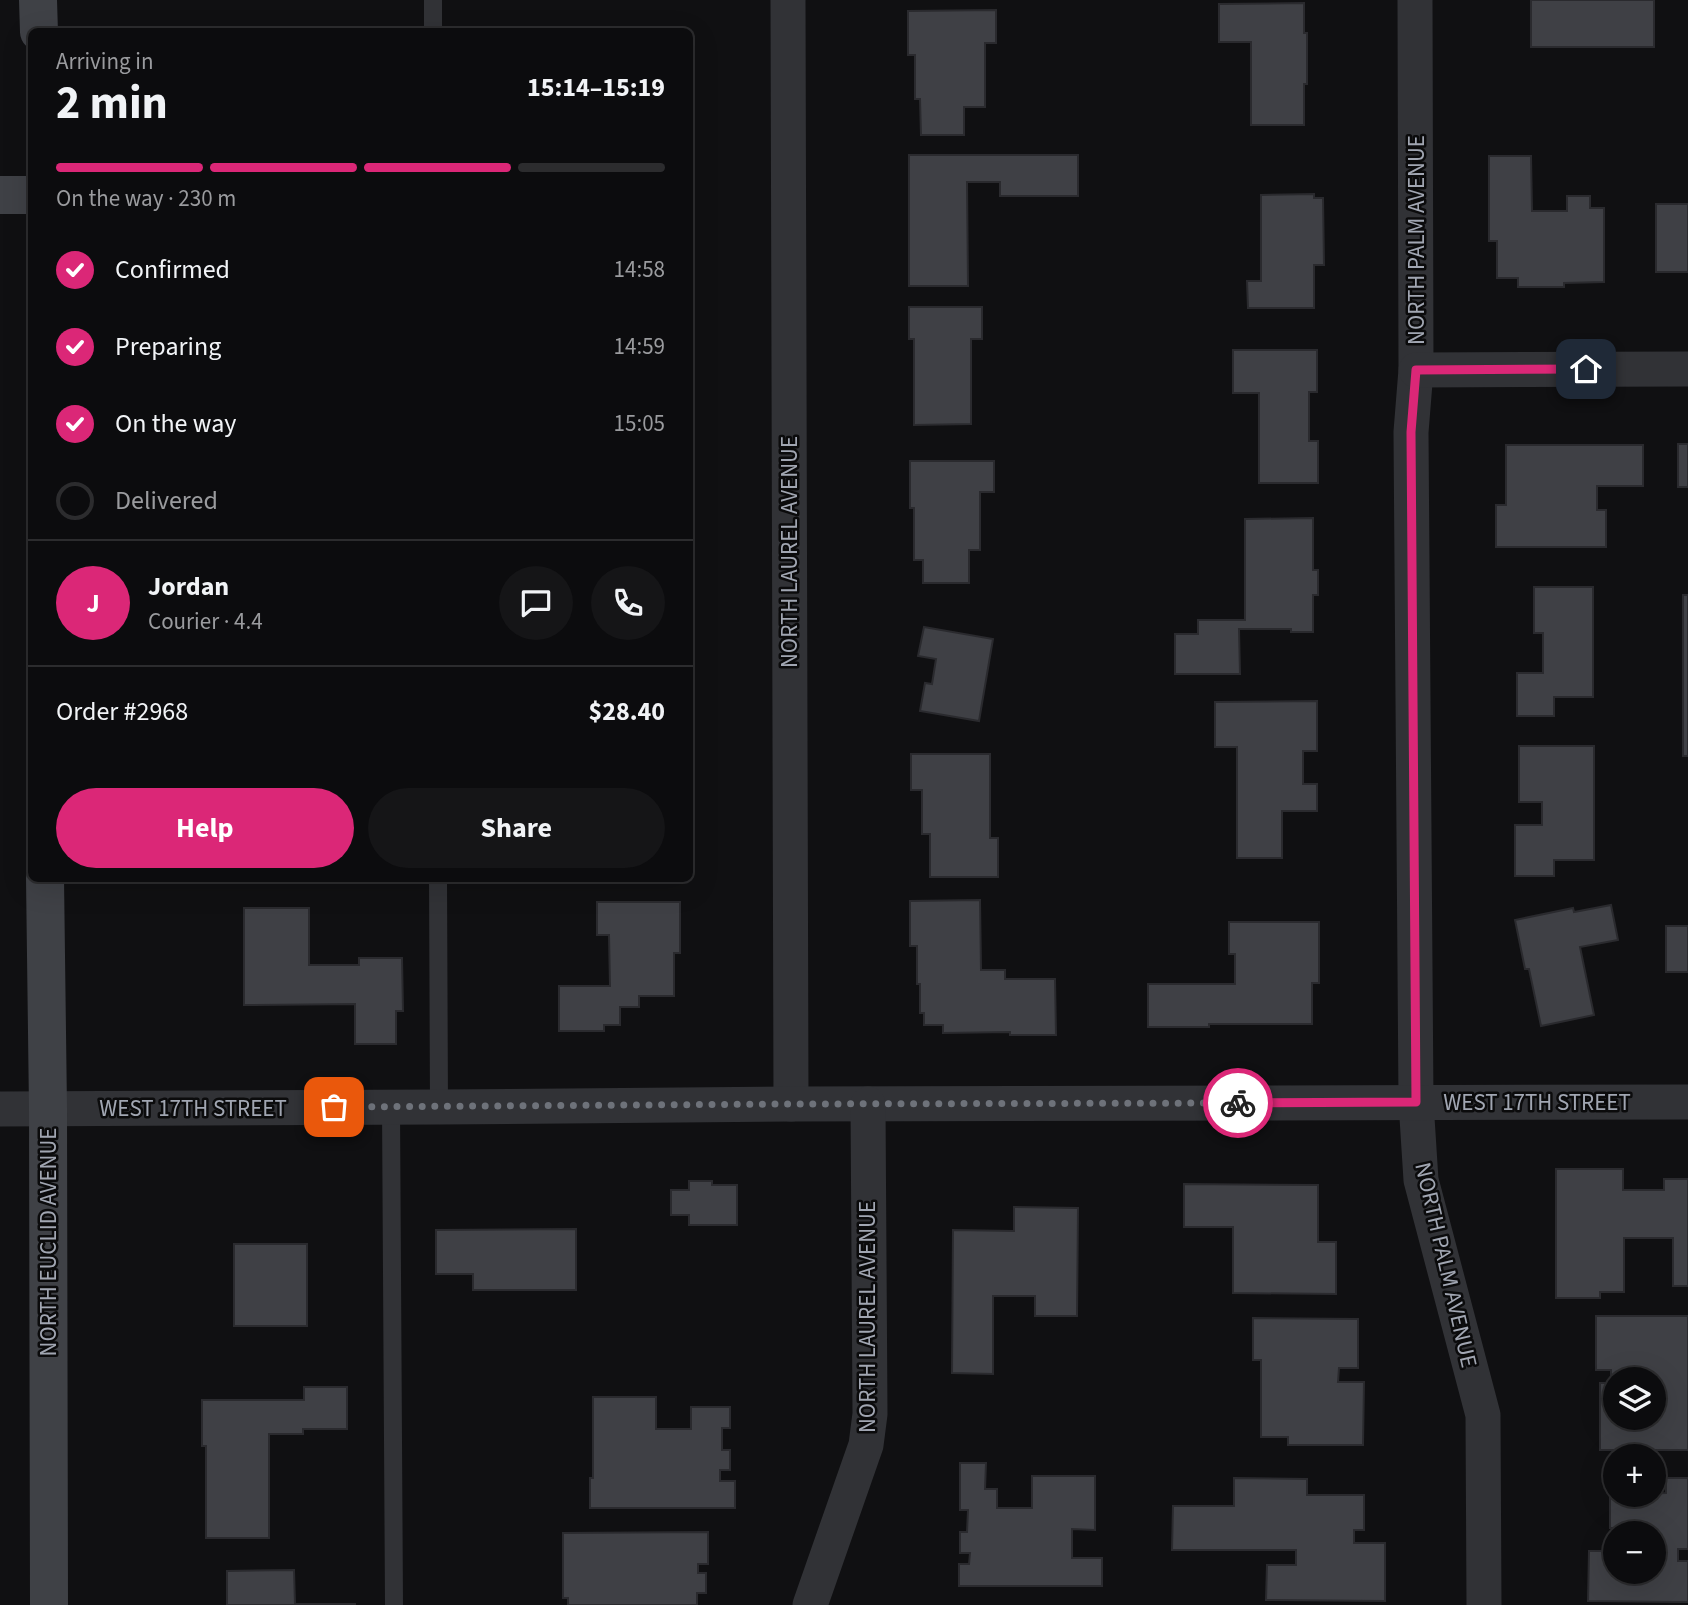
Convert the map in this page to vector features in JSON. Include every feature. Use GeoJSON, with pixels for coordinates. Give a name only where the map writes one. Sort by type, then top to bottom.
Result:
{"type":"FeatureCollection","features":[{"type":"Feature","properties":{"kind":"main road"},"geometry":{"type":"LineString","coordinates":[[38,0],[39,28]]}},
{"type":"Feature","properties":{"kind":"main road"},"geometry":{"type":"LineString","coordinates":[[0,195],[28,195]]}},
{"type":"Feature","properties":{"kind":"main road","name":"NORTH EUCLID AVENUE"},"geometry":{"type":"LineString","coordinates":[[45,882],[49,1605]]}},
{"type":"Feature","properties":{"kind":"street","name":"NORTH LAUREL AVENUE"},"geometry":{"type":"LineString","coordinates":[[788,0],[791,1104]]}},
{"type":"Feature","properties":{"kind":"street","name":"NORTH PALM AVENUE"},"geometry":{"type":"LineString","coordinates":[[1415,0],[1416,370],[1411,446],[1416,1102],[1421,1180],[1483,1415],[1484,1605]]}},
{"type":"Feature","properties":{"kind":"street"},"geometry":{"type":"LineString","coordinates":[[1416,370],[1688,369]]}},
{"type":"Feature","properties":{"kind":"street","name":"WEST 17TH STREET"},"geometry":{"type":"LineString","coordinates":[[0,1109],[1688,1102]]}},
{"type":"Feature","properties":{"kind":"street","name":"NORTH LAUREL AVENUE"},"geometry":{"type":"LineString","coordinates":[[810,1605],[866,1445],[870,1414],[868,1104]]}},
{"type":"Feature","properties":{"kind":"lane"},"geometry":{"type":"LineString","coordinates":[[433,0],[433,28]]}},
{"type":"Feature","properties":{"kind":"lane"},"geometry":{"type":"LineString","coordinates":[[438,882],[439,1107]]}},
{"type":"Feature","properties":{"kind":"lane"},"geometry":{"type":"LineString","coordinates":[[391,1107],[394,1605]]}},
{"type":"Feature","properties":{"kind":"building"},"geometry":{"type":"Polygon","coordinates":[[[1531,0],[1654,0],[1654,47],[1531,47],[1531,0]]]}},
{"type":"Feature","properties":{"kind":"building"},"geometry":{"type":"Polygon","coordinates":[[[1304,3],[1307,84],[1304,84],[1304,125],[1251,125],[1251,42],[1219,42],[1219,4],[1304,3]]]}},
{"type":"Feature","properties":{"kind":"building"},"geometry":{"type":"Polygon","coordinates":[[[996,10],[996,43],[985,43],[985,107],[964,107],[964,135],[921,135],[920,99],[915,99],[915,55],[908,55],[908,11],[996,10]]]}},
{"type":"Feature","properties":{"kind":"building"},"geometry":{"type":"Polygon","coordinates":[[[909,155],[1078,155],[1078,196],[1000,196],[1000,182],[967,182],[968,286],[909,286],[909,155]]]}},
{"type":"Feature","properties":{"kind":"building"},"geometry":{"type":"Polygon","coordinates":[[[1489,156],[1531,156],[1532,211],[1567,211],[1567,196],[1590,196],[1590,208],[1604,208],[1604,282],[1564,283],[1564,287],[1518,287],[1518,278],[1497,278],[1497,241],[1489,241],[1489,156]]]}},
{"type":"Feature","properties":{"kind":"building"},"geometry":{"type":"Polygon","coordinates":[[[1314,194],[1314,198],[1323,198],[1324,265],[1314,265],[1314,308],[1248,308],[1247,281],[1261,281],[1261,195],[1314,194]]]}},
{"type":"Feature","properties":{"kind":"building"},"geometry":{"type":"Polygon","coordinates":[[[1656,204],[1688,204],[1688,272],[1656,272],[1656,204]]]}},
{"type":"Feature","properties":{"kind":"building"},"geometry":{"type":"Polygon","coordinates":[[[909,307],[982,307],[982,339],[971,339],[971,424],[914,425],[914,339],[909,339],[909,307]]]}},
{"type":"Feature","properties":{"kind":"building"},"geometry":{"type":"Polygon","coordinates":[[[1233,350],[1317,350],[1317,392],[1309,392],[1309,441],[1318,441],[1318,483],[1259,483],[1259,393],[1233,393],[1233,350]]]}},
{"type":"Feature","properties":{"kind":"building"},"geometry":{"type":"Polygon","coordinates":[[[1678,444],[1688,444],[1688,487],[1678,487],[1678,444]]]}},
{"type":"Feature","properties":{"kind":"building"},"geometry":{"type":"Polygon","coordinates":[[[1506,445],[1643,445],[1643,486],[1597,486],[1597,510],[1606,510],[1606,547],[1496,547],[1496,505],[1506,505],[1506,445]]]}},
{"type":"Feature","properties":{"kind":"building"},"geometry":{"type":"Polygon","coordinates":[[[910,461],[994,461],[994,492],[980,492],[980,550],[969,550],[969,583],[923,583],[923,560],[914,560],[910,461]]]}},
{"type":"Feature","properties":{"kind":"building"},"geometry":{"type":"Polygon","coordinates":[[[1313,518],[1313,570],[1318,570],[1318,595],[1313,595],[1313,632],[1291,632],[1291,629],[1239,629],[1240,674],[1175,674],[1175,634],[1198,634],[1198,620],[1245,620],[1245,519],[1313,518]]]}},
{"type":"Feature","properties":{"kind":"building"},"geometry":{"type":"Polygon","coordinates":[[[1534,587],[1593,587],[1593,697],[1554,697],[1554,716],[1517,716],[1517,673],[1543,673],[1543,633],[1534,633],[1534,587]]]}},
{"type":"Feature","properties":{"kind":"building"},"geometry":{"type":"Polygon","coordinates":[[[1683,595],[1688,595],[1688,756],[1683,756],[1683,595]]]}},
{"type":"Feature","properties":{"kind":"building"},"geometry":{"type":"Polygon","coordinates":[[[924,627],[993,639],[979,721],[920,711],[925,683],[932,684],[936,659],[918,656],[924,627]]]}},
{"type":"Feature","properties":{"kind":"building"},"geometry":{"type":"Polygon","coordinates":[[[1317,701],[1317,751],[1303,751],[1303,784],[1317,784],[1317,811],[1282,811],[1282,858],[1237,858],[1237,747],[1215,747],[1215,702],[1317,701]]]}},
{"type":"Feature","properties":{"kind":"building"},"geometry":{"type":"Polygon","coordinates":[[[1519,746],[1594,746],[1594,860],[1554,860],[1554,876],[1515,876],[1515,825],[1542,825],[1542,802],[1519,802],[1519,746]]]}},
{"type":"Feature","properties":{"kind":"building"},"geometry":{"type":"Polygon","coordinates":[[[911,754],[990,754],[990,838],[998,838],[998,877],[930,877],[930,834],[922,834],[922,790],[911,790],[911,754]]]}},
{"type":"Feature","properties":{"kind":"building"},"geometry":{"type":"Polygon","coordinates":[[[980,900],[981,970],[1005,970],[1005,979],[1055,979],[1056,1035],[1010,1035],[1010,1032],[943,1033],[943,1025],[924,1025],[924,1013],[920,1013],[920,984],[917,984],[917,946],[910,946],[910,901],[980,900]]]}},
{"type":"Feature","properties":{"kind":"building"},"geometry":{"type":"Polygon","coordinates":[[[597,902],[680,902],[680,953],[674,953],[674,996],[639,996],[639,1007],[620,1007],[620,1025],[604,1025],[604,1031],[559,1031],[559,986],[610,986],[609,935],[597,935],[597,902]]]}},
{"type":"Feature","properties":{"kind":"building"},"geometry":{"type":"Polygon","coordinates":[[[1611,905],[1618,940],[1580,947],[1594,1015],[1541,1026],[1515,920],[1573,908],[1574,912],[1611,905]]]}},
{"type":"Feature","properties":{"kind":"building"},"geometry":{"type":"Polygon","coordinates":[[[244,908],[309,908],[309,965],[359,965],[359,958],[402,958],[403,1011],[396,1011],[396,1044],[355,1044],[355,1004],[244,1005],[244,908]]]}},
{"type":"Feature","properties":{"kind":"building"},"geometry":{"type":"Polygon","coordinates":[[[1229,922],[1319,922],[1319,983],[1312,983],[1312,1024],[1148,1027],[1148,984],[1235,984],[1235,954],[1229,954],[1229,922]]]}},
{"type":"Feature","properties":{"kind":"building"},"geometry":{"type":"Polygon","coordinates":[[[1666,926],[1688,926],[1688,972],[1666,972],[1666,926]]]}},
{"type":"Feature","properties":{"kind":"building"},"geometry":{"type":"Polygon","coordinates":[[[1556,1169],[1623,1169],[1623,1190],[1664,1190],[1664,1179],[1688,1179],[1688,1286],[1673,1286],[1673,1238],[1624,1238],[1624,1292],[1600,1292],[1600,1298],[1556,1298],[1556,1169]]]}},
{"type":"Feature","properties":{"kind":"building"},"geometry":{"type":"Polygon","coordinates":[[[689,1181],[737,1185],[737,1225],[689,1225],[689,1215],[671,1215],[671,1190],[689,1190],[689,1181]]]}},
{"type":"Feature","properties":{"kind":"building"},"geometry":{"type":"Polygon","coordinates":[[[1184,1184],[1318,1185],[1318,1242],[1336,1242],[1336,1294],[1233,1293],[1233,1227],[1184,1227],[1184,1184]]]}},
{"type":"Feature","properties":{"kind":"building"},"geometry":{"type":"Polygon","coordinates":[[[1014,1207],[1078,1208],[1077,1316],[1035,1316],[1035,1296],[993,1296],[993,1374],[952,1373],[953,1230],[1014,1231],[1014,1207]]]}},
{"type":"Feature","properties":{"kind":"building"},"geometry":{"type":"Polygon","coordinates":[[[576,1229],[576,1290],[473,1290],[473,1274],[436,1274],[436,1230],[576,1229]]]}},
{"type":"Feature","properties":{"kind":"building"},"geometry":{"type":"Polygon","coordinates":[[[234,1244],[307,1244],[307,1326],[234,1326],[234,1244]]]}},
{"type":"Feature","properties":{"kind":"building"},"geometry":{"type":"Polygon","coordinates":[[[1596,1316],[1688,1316],[1688,1450],[1666,1450],[1666,1444],[1603,1444],[1603,1450],[1600,1450],[1600,1383],[1603,1383],[1603,1430],[1666,1430],[1666,1367],[1603,1367],[1603,1370],[1596,1370],[1596,1316]]]}},
{"type":"Feature","properties":{"kind":"building"},"geometry":{"type":"Polygon","coordinates":[[[1253,1318],[1358,1319],[1358,1368],[1339,1368],[1338,1382],[1364,1382],[1363,1445],[1288,1445],[1288,1437],[1261,1437],[1261,1360],[1253,1360],[1253,1318]]]}},
{"type":"Feature","properties":{"kind":"building"},"geometry":{"type":"Polygon","coordinates":[[[304,1387],[347,1387],[347,1429],[303,1429],[303,1434],[269,1434],[269,1538],[206,1538],[206,1446],[202,1446],[202,1400],[304,1400],[304,1387]]]}},
{"type":"Feature","properties":{"kind":"building"},"geometry":{"type":"Polygon","coordinates":[[[593,1397],[656,1397],[656,1429],[691,1429],[691,1407],[730,1407],[730,1428],[722,1428],[722,1450],[730,1450],[730,1470],[720,1470],[720,1481],[735,1481],[735,1508],[590,1508],[590,1478],[593,1478],[593,1397]]]}},
{"type":"Feature","properties":{"kind":"building"},"geometry":{"type":"Polygon","coordinates":[[[960,1463],[986,1463],[985,1489],[997,1489],[997,1508],[1032,1508],[1032,1476],[1095,1476],[1095,1530],[1072,1529],[1072,1558],[1102,1558],[1102,1586],[959,1586],[959,1564],[969,1564],[970,1553],[960,1553],[960,1532],[967,1532],[968,1510],[960,1510],[960,1463]]]}},
{"type":"Feature","properties":{"kind":"building"},"geometry":{"type":"Polygon","coordinates":[[[1234,1478],[1307,1479],[1307,1495],[1364,1495],[1364,1530],[1354,1530],[1354,1543],[1385,1543],[1385,1601],[1266,1600],[1267,1565],[1296,1565],[1296,1550],[1172,1550],[1173,1506],[1234,1506],[1234,1478]]]}},
{"type":"Feature","properties":{"kind":"building"},"geometry":{"type":"Polygon","coordinates":[[[1666,1478],[1688,1478],[1688,1549],[1678,1549],[1678,1561],[1688,1561],[1688,1602],[1588,1601],[1589,1551],[1603,1551],[1603,1584],[1666,1584],[1666,1521],[1610,1521],[1610,1507],[1666,1507],[1666,1478]]]}},
{"type":"Feature","properties":{"kind":"building"},"geometry":{"type":"Polygon","coordinates":[[[708,1532],[708,1564],[698,1564],[698,1573],[706,1573],[706,1593],[697,1593],[697,1605],[568,1605],[568,1598],[563,1598],[563,1533],[708,1532]]]}},
{"type":"Feature","properties":{"kind":"building"},"geometry":{"type":"Polygon","coordinates":[[[294,1570],[295,1604],[355,1605],[227,1605],[227,1571],[294,1570]]]}},
{"type":"Feature","properties":{"kind":"way so far"},"geometry":{"type":"LineString","coordinates":[[334,1107],[1238,1103]]}},
{"type":"Feature","properties":{"kind":"route"},"geometry":{"type":"LineString","coordinates":[[1238,1103],[1416,1102],[1411,432],[1416,370],[1586,369]]}}]}
